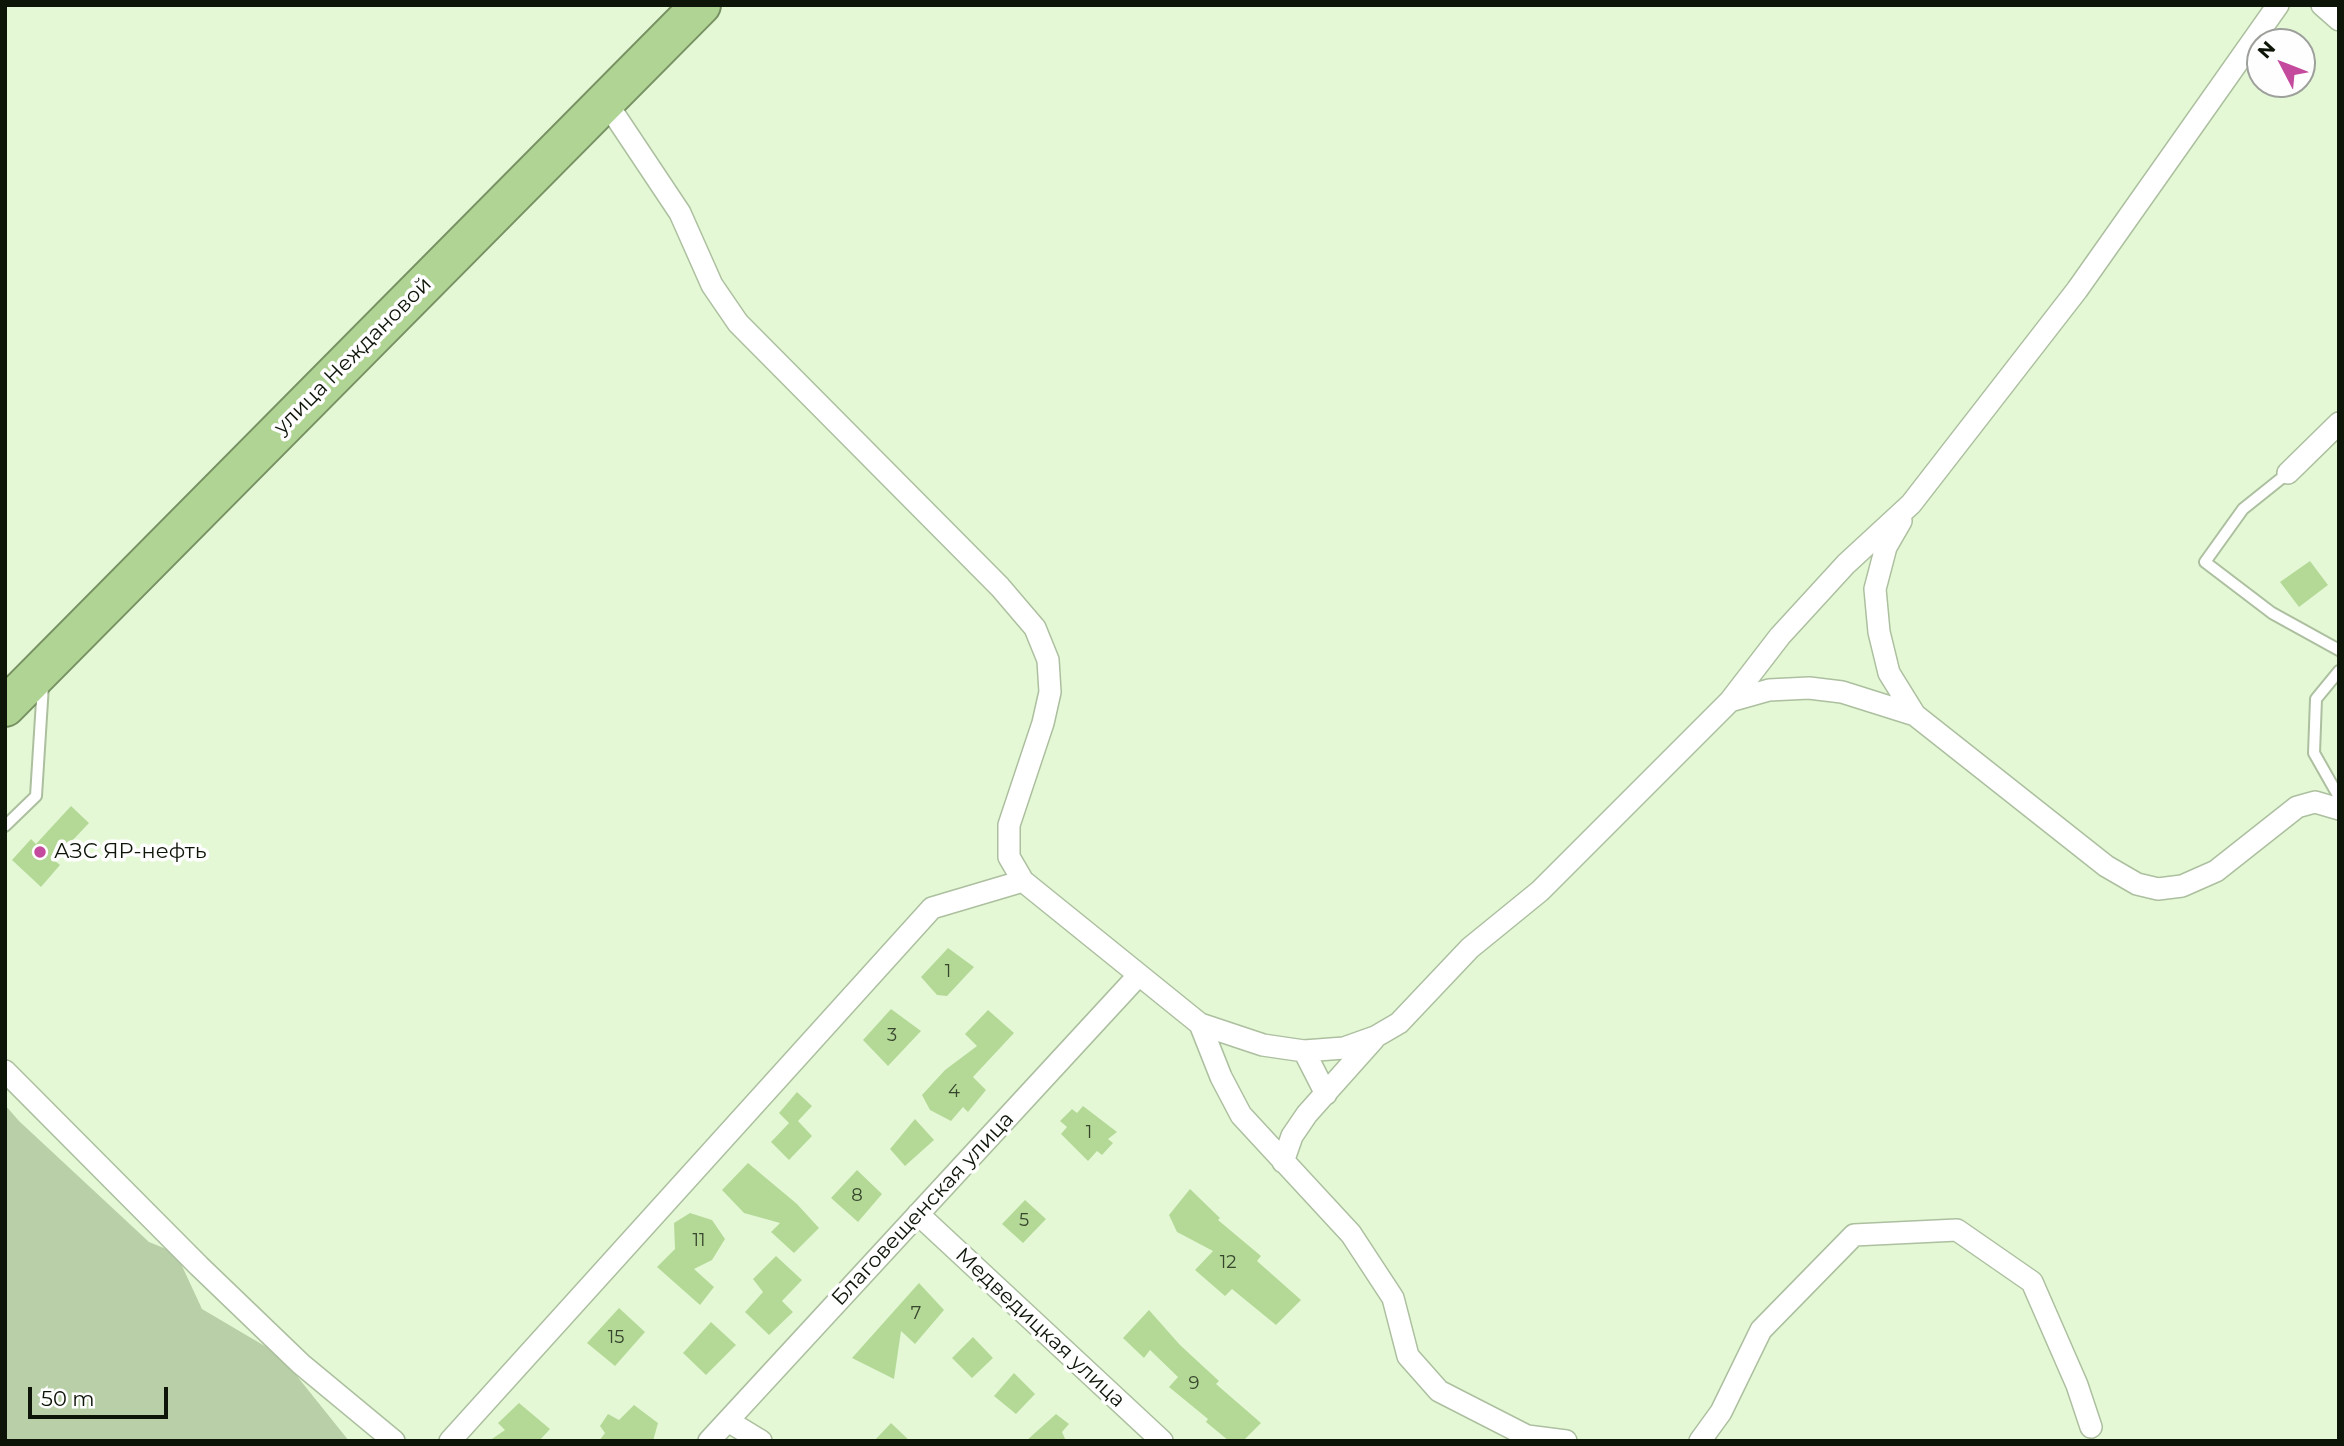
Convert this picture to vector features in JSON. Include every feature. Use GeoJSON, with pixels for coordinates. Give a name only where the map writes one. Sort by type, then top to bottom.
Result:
{"type":"FeatureCollection","features":[{"type":"Feature","properties":{"kind":"highway","name":"улица Неждановой"},"geometry":{"type":"LineString","coordinates":[[5,706],[701,5]]}},
{"type":"Feature","properties":{"kind":"street"},"geometry":{"type":"LineString","coordinates":[[1915,715],[1889,673],[1880,632],[1875,589],[1886,547],[1911,504],[2077,290],[2278,5]]}},
{"type":"Feature","properties":{"kind":"street"},"geometry":{"type":"LineString","coordinates":[[2322,5],[2339,20]]}},
{"type":"Feature","properties":{"kind":"street"},"geometry":{"type":"LineString","coordinates":[[606,102],[680,213],[712,285],[738,323],[962,549],[1035,628],[1048,660],[1050,692],[1043,723],[1009,825],[1009,857],[1023,881],[1137,976],[1200,1024],[1263,1045],[1304,1051],[1344,1048],[1375,1037],[1399,1023],[1469,948],[1540,891],[1730,701],[1780,636],[1846,564],[1911,504]]}},
{"type":"Feature","properties":{"kind":"street"},"geometry":{"type":"LineString","coordinates":[[2288,473],[2339,424]]}},
{"type":"Feature","properties":{"kind":"street"},"geometry":{"type":"LineString","coordinates":[[1730,701],[1769,690],[1809,688],[1863,697],[1915,715],[2106,866],[2137,884],[2158,889],[2182,886],[2216,871],[2297,807],[2315,802],[2339,810]]}},
{"type":"Feature","properties":{"kind":"street"},"geometry":{"type":"LineString","coordinates":[[450,1441],[932,908],[1023,881]]}},
{"type":"Feature","properties":{"kind":"street","name":"Благовещенская улица"},"geometry":{"type":"LineString","coordinates":[[709,1441],[1137,976]]}},
{"type":"Feature","properties":{"kind":"street"},"geometry":{"type":"LineString","coordinates":[[1200,1024],[1221,1077],[1241,1115],[1351,1234],[1394,1298],[1408,1356],[1439,1391],[1524,1438],[1566,1441]]}},
{"type":"Feature","properties":{"kind":"street"},"geometry":{"type":"LineString","coordinates":[[1283,1162],[1292,1136],[1375,1037]]}},
{"type":"Feature","properties":{"kind":"street"},"geometry":{"type":"LineString","coordinates":[[1304,1051],[1326,1094]]}},
{"type":"Feature","properties":{"kind":"street"},"geometry":{"type":"LineString","coordinates":[[5,1071],[199,1266],[301,1364],[394,1441]]}},
{"type":"Feature","properties":{"kind":"street","name":"Медведицкая улица"},"geometry":{"type":"LineString","coordinates":[[918,1214],[1162,1441]]}},
{"type":"Feature","properties":{"kind":"street"},"geometry":{"type":"LineString","coordinates":[[1700,1441],[1721,1412],[1762,1329],[1854,1235],[1957,1230],[2032,1282],[2077,1385],[2091,1427]]}},
{"type":"Feature","properties":{"kind":"street"},"geometry":{"type":"LineString","coordinates":[[728,1421],[761,1441]]}},
{"type":"Feature","properties":{"kind":"lane"},"geometry":{"type":"LineString","coordinates":[[2288,473],[2243,509],[2205,562],[2272,613],[2339,650]]}},
{"type":"Feature","properties":{"kind":"lane"},"geometry":{"type":"LineString","coordinates":[[5,826],[36,796],[40,695],[50,662]]}},
{"type":"Feature","properties":{"kind":"lane"},"geometry":{"type":"LineString","coordinates":[[2339,671],[2316,699],[2314,754],[2339,797]]}},
{"type":"Feature","properties":{"kind":"green space"},"geometry":{"type":"Polygon","coordinates":[[[5,1105],[149,1242],[176,1253],[202,1309],[280,1355],[349,1441],[5,1441],[5,1105]]]}},
{"type":"Feature","properties":{"kind":"building"},"geometry":{"type":"Polygon","coordinates":[[[2310,561],[2328,585],[2299,607],[2280,582],[2310,561]]]}},
{"type":"Feature","properties":{"kind":"building","name":"АЗС ЯР-нефть"},"geometry":{"type":"Polygon","coordinates":[[[71,806],[89,823],[54,860],[60,865],[41,887],[12,860],[31,839],[36,844],[71,806]]]}},
{"type":"Feature","properties":{"kind":"building"},"geometry":{"type":"Polygon","coordinates":[[[948,948],[974,967],[947,996],[937,995],[921,977],[948,948]]]}},
{"type":"Feature","properties":{"kind":"building"},"geometry":{"type":"Polygon","coordinates":[[[891,1009],[921,1031],[888,1066],[863,1040],[891,1009]]]}},
{"type":"Feature","properties":{"kind":"building"},"geometry":{"type":"Polygon","coordinates":[[[988,1010],[1014,1033],[973,1077],[986,1090],[968,1112],[963,1107],[951,1121],[930,1110],[922,1095],[945,1070],[977,1046],[965,1034],[988,1010]]]}},
{"type":"Feature","properties":{"kind":"building"},"geometry":{"type":"Polygon","coordinates":[[[797,1092],[812,1106],[798,1121],[812,1136],[789,1160],[771,1142],[789,1123],[779,1113],[797,1092]]]}},
{"type":"Feature","properties":{"kind":"building"},"geometry":{"type":"Polygon","coordinates":[[[1083,1106],[1117,1132],[1108,1139],[1113,1143],[1102,1155],[1097,1151],[1088,1161],[1061,1134],[1067,1127],[1060,1121],[1072,1109],[1077,1113],[1083,1106]]]}},
{"type":"Feature","properties":{"kind":"building"},"geometry":{"type":"Polygon","coordinates":[[[915,1119],[934,1140],[905,1166],[890,1149],[915,1119]]]}},
{"type":"Feature","properties":{"kind":"building"},"geometry":{"type":"Polygon","coordinates":[[[748,1163],[797,1204],[819,1228],[794,1253],[771,1232],[780,1223],[744,1213],[722,1190],[748,1163]]]}},
{"type":"Feature","properties":{"kind":"building"},"geometry":{"type":"Polygon","coordinates":[[[857,1170],[882,1194],[858,1222],[831,1198],[857,1170]]]}},
{"type":"Feature","properties":{"kind":"building"},"geometry":{"type":"Polygon","coordinates":[[[1190,1189],[1220,1218],[1218,1220],[1261,1256],[1257,1261],[1301,1300],[1276,1325],[1232,1289],[1225,1296],[1195,1270],[1213,1251],[1177,1232],[1169,1215],[1190,1189]]]}},
{"type":"Feature","properties":{"kind":"building"},"geometry":{"type":"Polygon","coordinates":[[[1025,1200],[1046,1219],[1023,1243],[1002,1224],[1025,1200]]]}},
{"type":"Feature","properties":{"kind":"building"},"geometry":{"type":"Polygon","coordinates":[[[690,1213],[712,1220],[725,1239],[712,1260],[694,1269],[714,1287],[700,1305],[657,1267],[675,1249],[674,1223],[690,1213]]]}},
{"type":"Feature","properties":{"kind":"building"},"geometry":{"type":"Polygon","coordinates":[[[776,1256],[802,1280],[782,1301],[793,1312],[769,1335],[745,1312],[763,1292],[753,1279],[776,1256]]]}},
{"type":"Feature","properties":{"kind":"building"},"geometry":{"type":"Polygon","coordinates":[[[919,1283],[944,1310],[915,1344],[901,1331],[894,1379],[852,1358],[919,1283]]]}},
{"type":"Feature","properties":{"kind":"building"},"geometry":{"type":"Polygon","coordinates":[[[619,1308],[645,1332],[615,1366],[587,1343],[619,1308]]]}},
{"type":"Feature","properties":{"kind":"building"},"geometry":{"type":"Polygon","coordinates":[[[1149,1310],[1180,1345],[1219,1381],[1216,1384],[1261,1423],[1243,1441],[1229,1441],[1206,1422],[1208,1419],[1169,1387],[1178,1377],[1150,1350],[1144,1358],[1123,1338],[1149,1310]]]}},
{"type":"Feature","properties":{"kind":"building"},"geometry":{"type":"Polygon","coordinates":[[[711,1322],[736,1345],[706,1375],[683,1353],[711,1322]]]}},
{"type":"Feature","properties":{"kind":"building"},"geometry":{"type":"Polygon","coordinates":[[[973,1337],[993,1358],[972,1378],[952,1358],[973,1337]]]}},
{"type":"Feature","properties":{"kind":"building"},"geometry":{"type":"Polygon","coordinates":[[[1014,1373],[1035,1394],[1016,1414],[994,1396],[1014,1373]]]}},
{"type":"Feature","properties":{"kind":"building"},"geometry":{"type":"Polygon","coordinates":[[[519,1403],[550,1429],[539,1441],[489,1441],[505,1430],[498,1423],[519,1403]]]}},
{"type":"Feature","properties":{"kind":"building"},"geometry":{"type":"Polygon","coordinates":[[[634,1405],[658,1423],[653,1441],[599,1441],[605,1433],[600,1426],[608,1414],[619,1420],[634,1405]]]}},
{"type":"Feature","properties":{"kind":"building"},"geometry":{"type":"Polygon","coordinates":[[[1056,1414],[1069,1424],[1062,1432],[1066,1441],[1026,1441],[1056,1414]]]}},
{"type":"Feature","properties":{"kind":"building"},"geometry":{"type":"Polygon","coordinates":[[[891,1423],[910,1441],[874,1441],[891,1423]]]}},
{"type":"Feature","properties":{"kind":"place","name":"АЗС ЯР-нефть"},"geometry":{"type":"Point","coordinates":[40,852]}}]}
